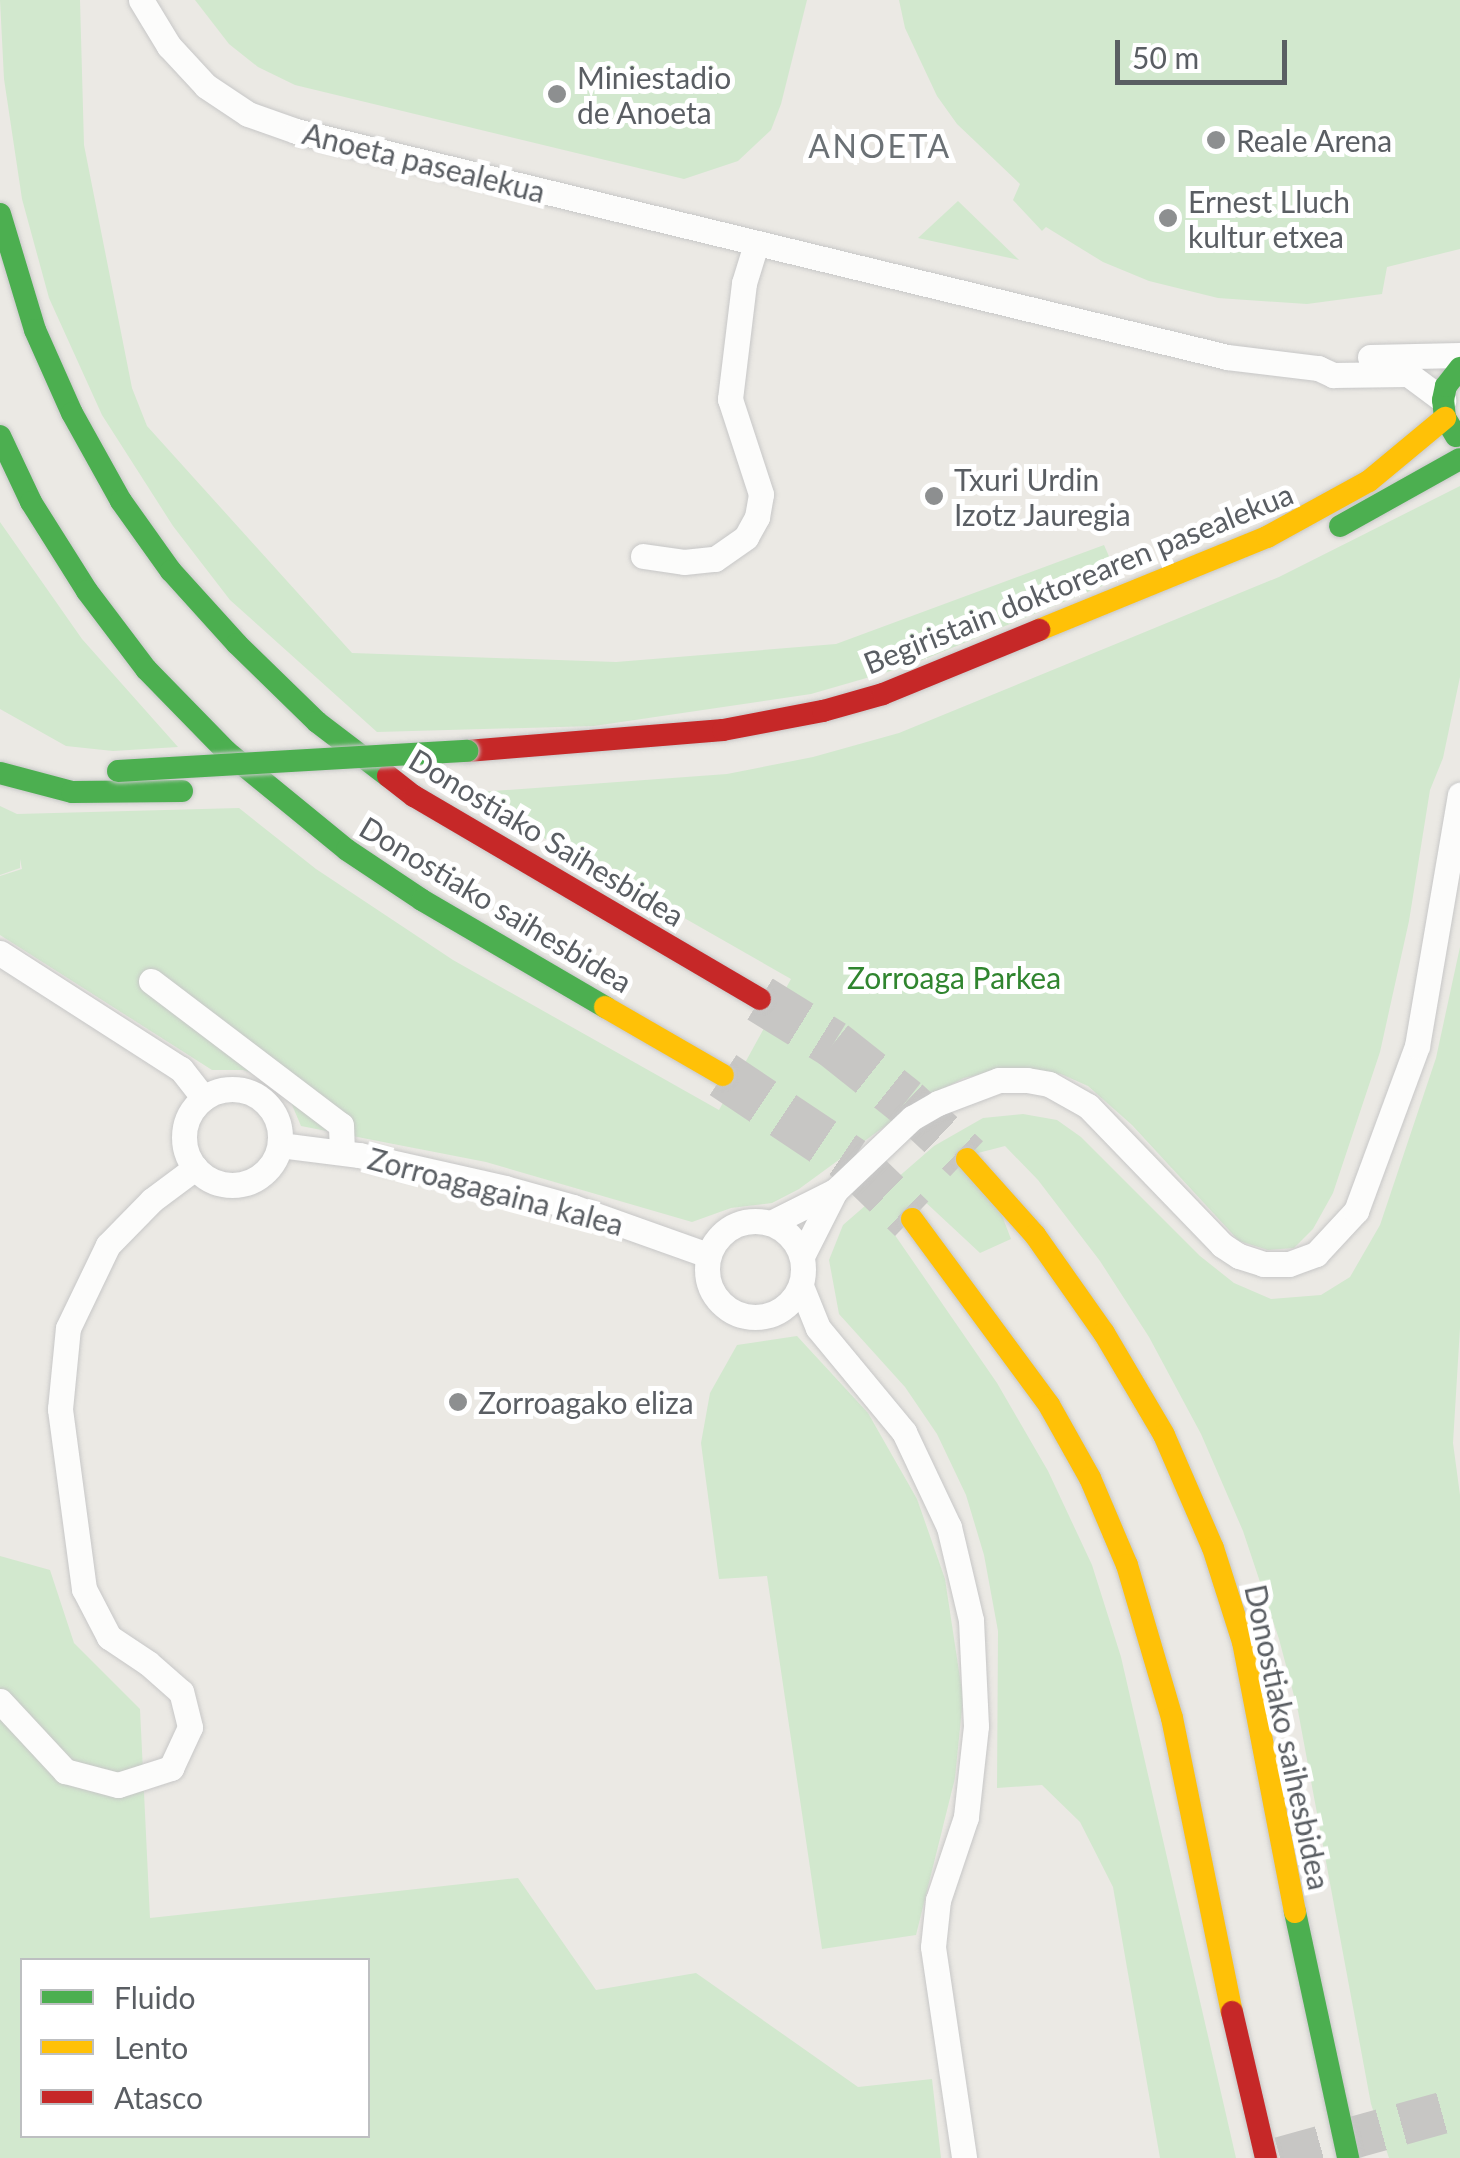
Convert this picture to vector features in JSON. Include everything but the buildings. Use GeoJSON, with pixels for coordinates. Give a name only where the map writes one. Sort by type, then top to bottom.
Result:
{"type":"FeatureCollection","features":[{"type":"Feature","properties":{"kind":"main road","name":"Donostiako Saihesbidea"},"geometry":{"type":"LineString","coordinates":[[0,214],[36,330],[72,413],[121,501],[171,571],[236,644],[317,722],[414,796],[760,999]]}},
{"type":"Feature","properties":{"kind":"main road"},"geometry":{"type":"LineString","coordinates":[[1460,368],[1446,386],[1444,409],[1460,440]]}},
{"type":"Feature","properties":{"kind":"main road","name":"Begiristain doktorearen pasealekua"},"geometry":{"type":"LineString","coordinates":[[14,752],[62,766],[118,771],[467,751],[723,730],[823,711],[883,694],[1282,530],[1369,481],[1444,409]]}},
{"type":"Feature","properties":{"kind":"main road","name":"Donostiako saihesbidea"},"geometry":{"type":"LineString","coordinates":[[0,436],[31,502],[87,591],[146,669],[226,751],[347,850],[422,900],[723,1075]]}},
{"type":"Feature","properties":{"kind":"main road","name":"Begiristain doktorearen pasealekua"},"geometry":{"type":"LineString","coordinates":[[1207,587],[1313,539],[1460,459]]}},
{"type":"Feature","properties":{"kind":"main road","name":"Begiristain doktorearen pasealekua"},"geometry":{"type":"LineString","coordinates":[[813,737],[972,684]]}},
{"type":"Feature","properties":{"kind":"main road"},"geometry":{"type":"LineString","coordinates":[[0,772],[72,792],[182,791],[727,753],[780,744]]}},
{"type":"Feature","properties":{"kind":"main road","name":"Donostiako saihesbidea"},"geometry":{"type":"LineString","coordinates":[[967,1160],[1034,1235],[1104,1333],[1164,1435],[1214,1548],[1242,1642],[1314,2010],[1348,2158]]}},
{"type":"Feature","properties":{"kind":"main road"},"geometry":{"type":"LineString","coordinates":[[912,1219],[1049,1406],[1090,1478],[1127,1566],[1172,1718],[1250,2105],[1266,2158]]}},
{"type":"Feature","properties":{"kind":"street","name":"Anoeta pasealekua"},"geometry":{"type":"LineString","coordinates":[[141,0],[168,46],[194,75],[218,96],[260,120],[1227,357],[1318,368],[1333,375],[1408,374],[1444,409]]}},
{"type":"Feature","properties":{"kind":"street"},"geometry":{"type":"LineString","coordinates":[[643,556],[684,562],[715,559],[746,537],[757,517],[761,494],[730,399],[744,284],[756,244]]}},
{"type":"Feature","properties":{"kind":"street","name":"Anoeta pasealekua"},"geometry":{"type":"LineString","coordinates":[[1318,368],[1333,360],[1460,355]]}},
{"type":"Feature","properties":{"kind":"street"},"geometry":{"type":"LineString","coordinates":[[818,1328],[772,1315],[744,1317],[718,1301],[710,1288],[708,1256],[723,1233],[734,1225],[771,1223],[835,1191],[912,1118],[938,1103],[999,1080],[1027,1080],[1060,1088],[1088,1106],[1222,1245],[1240,1256],[1263,1264],[1289,1264],[1316,1254],[1356,1210],[1412,1062],[1460,795]]}},
{"type":"Feature","properties":{"kind":"street"},"geometry":{"type":"LineString","coordinates":[[0,953],[181,1069],[204,1098]]}},
{"type":"Feature","properties":{"kind":"street"},"geometry":{"type":"LineString","coordinates":[[152,981],[341,1125],[342,1152]]}},
{"type":"Feature","properties":{"kind":"street"},"geometry":{"type":"LineString","coordinates":[[231,1088],[258,1096],[276,1117],[280,1145],[274,1160],[252,1181],[221,1184],[195,1168],[184,1144],[184,1131],[187,1118],[204,1098],[231,1088]]}},
{"type":"Feature","properties":{"kind":"street","name":"Zorroagagaina kalea"},"geometry":{"type":"LineString","coordinates":[[280,1145],[342,1152],[573,1207],[708,1256]]}},
{"type":"Feature","properties":{"kind":"street"},"geometry":{"type":"LineString","coordinates":[[0,1701],[65,1771],[118,1785],[171,1768],[190,1727],[181,1692],[148,1662],[109,1637],[84,1589],[60,1409],[68,1328],[108,1244],[152,1200],[195,1168]]}},
{"type":"Feature","properties":{"kind":"street"},"geometry":{"type":"LineString","coordinates":[[835,1191],[802,1256],[801,1286],[818,1328],[904,1432],[949,1527],[971,1620],[976,1726],[966,1816],[938,1900],[934,1947],[964,2158]]}},
{"type":"Feature","properties":{"kind":"street"},"geometry":{"type":"LineString","coordinates":[[771,1223],[795,1242],[802,1256]]}},
{"type":"Feature","properties":{"kind":"street"},"geometry":{"type":"LineString","coordinates":[[772,1315],[794,1298],[801,1286]]}},
{"type":"Feature","properties":{"kind":"green space"},"geometry":{"type":"Polygon","coordinates":[[[0,0],[80,0],[84,145],[132,388],[147,426],[352,653],[616,662],[836,644],[1104,545],[1119,579],[908,666],[811,694],[594,726],[377,732],[230,600],[173,526],[102,415],[49,298],[22,199],[4,79],[0,0]]]}},
{"type":"Feature","properties":{"kind":"green space","name":"Miniestadio de Anoeta"},"geometry":{"type":"Polygon","coordinates":[[[195,0],[807,0],[771,130],[738,161],[684,179],[295,85],[258,67],[229,44],[195,0]]]}},
{"type":"Feature","properties":{"kind":"green space","name":"Reale Arena"},"geometry":{"type":"Polygon","coordinates":[[[899,0],[1460,0],[1460,249],[1387,267],[1382,294],[1307,304],[1218,298],[1149,281],[1103,262],[1046,227],[1042,231],[1013,200],[1020,184],[957,124],[937,96],[905,28],[899,0]]]}},
{"type":"Feature","properties":{"kind":"green space"},"geometry":{"type":"Polygon","coordinates":[[[958,201],[1019,260],[918,238],[958,201]]]}},
{"type":"Feature","properties":{"kind":"green space","name":"Zorroaga Parkea"},"geometry":{"type":"Polygon","coordinates":[[[1460,486],[1460,677],[1443,758],[1430,790],[1409,921],[1380,1052],[1333,1193],[1313,1229],[1294,1248],[1268,1250],[1239,1241],[1132,1125],[1088,1086],[1061,1074],[1008,1068],[964,1078],[922,1099],[799,1189],[772,1203],[731,1208],[692,1222],[486,1162],[301,1126],[290,1100],[261,1076],[243,1070],[212,1070],[0,935],[0,876],[22,869],[20,859],[20,868],[0,875],[0,806],[17,814],[239,808],[316,869],[453,960],[719,1110],[791,979],[465,793],[727,774],[813,757],[899,733],[1279,577],[1460,486]]]}},
{"type":"Feature","properties":{"kind":"green space"},"geometry":{"type":"Polygon","coordinates":[[[0,522],[82,639],[178,747],[113,751],[66,746],[0,709],[0,522]]]}},
{"type":"Feature","properties":{"kind":"green space"},"geometry":{"type":"Polygon","coordinates":[[[1460,947],[1460,1328],[1453,1443],[1460,1495],[1460,2158],[1389,2158],[1371,2104],[1298,1711],[1279,1639],[1243,1531],[1201,1434],[1149,1337],[1100,1261],[1038,1180],[1005,1146],[978,1153],[1011,1239],[980,1253],[921,1198],[890,1228],[997,1383],[1048,1471],[1092,1565],[1121,1657],[1236,2158],[1160,2158],[1113,1887],[1080,1822],[1042,1785],[997,1788],[998,1631],[984,1555],[966,1495],[937,1434],[905,1387],[839,1314],[829,1260],[843,1225],[934,1146],[983,1118],[1023,1114],[1057,1120],[1081,1137],[1200,1256],[1234,1283],[1271,1299],[1321,1295],[1350,1277],[1380,1225],[1436,1058],[1460,947]]]}},
{"type":"Feature","properties":{"kind":"green space"},"geometry":{"type":"Polygon","coordinates":[[[797,1336],[868,1413],[917,1499],[945,1579],[963,1698],[955,1778],[916,1935],[822,1949],[767,1576],[719,1579],[701,1443],[710,1393],[737,1345],[797,1336]]]}},
{"type":"Feature","properties":{"kind":"green space"},"geometry":{"type":"Polygon","coordinates":[[[0,1556],[50,1570],[74,1643],[140,1709],[150,1918],[518,1878],[596,1990],[696,1973],[858,2087],[932,2079],[941,2158],[0,2158],[0,1556]]]}},
{"type":"Feature","properties":{"kind":"tunnel"},"geometry":{"type":"LineString","coordinates":[[760,999],[833,1044],[906,1102],[967,1159]]}},
{"type":"Feature","properties":{"kind":"tunnel"},"geometry":{"type":"LineString","coordinates":[[723,1075],[852,1161],[912,1219]]}},
{"type":"Feature","properties":{"kind":"tunnel"},"geometry":{"type":"LineString","coordinates":[[1280,2158],[1460,2108]]}},
{"type":"Feature","properties":{"kind":"traffic: fast"},"geometry":{"type":"LineString","coordinates":[[0,214],[35,330],[72,413],[121,501],[171,571],[237,644],[317,722],[388,776]]}},
{"type":"Feature","properties":{"kind":"traffic: fast"},"geometry":{"type":"LineString","coordinates":[[1456,436],[1445,418],[1443,400],[1446,386],[1460,368]]}},
{"type":"Feature","properties":{"kind":"traffic: fast"},"geometry":{"type":"LineString","coordinates":[[0,436],[31,502],[87,591],[146,669],[226,751],[347,850],[422,900],[605,1007]]}},
{"type":"Feature","properties":{"kind":"traffic: fast"},"geometry":{"type":"LineString","coordinates":[[1340,526],[1460,459]]}},
{"type":"Feature","properties":{"kind":"traffic: fast"},"geometry":{"type":"LineString","coordinates":[[118,771],[467,751]]}},
{"type":"Feature","properties":{"kind":"traffic: fast"},"geometry":{"type":"LineString","coordinates":[[0,773],[72,792],[182,791]]}},
{"type":"Feature","properties":{"kind":"traffic: fast"},"geometry":{"type":"LineString","coordinates":[[1295,1912],[1348,2158]]}},
{"type":"Feature","properties":{"kind":"traffic: slow"},"geometry":{"type":"LineString","coordinates":[[1039,630],[1267,537],[1369,481],[1445,418]]}},
{"type":"Feature","properties":{"kind":"traffic: slow"},"geometry":{"type":"LineString","coordinates":[[605,1007],[723,1075]]}},
{"type":"Feature","properties":{"kind":"traffic: slow"},"geometry":{"type":"LineString","coordinates":[[967,1159],[1035,1235],[1104,1333],[1164,1435],[1213,1548],[1243,1642],[1295,1912]]}},
{"type":"Feature","properties":{"kind":"traffic: slow"},"geometry":{"type":"LineString","coordinates":[[912,1219],[1049,1405],[1090,1478],[1127,1565],[1172,1718],[1232,2012]]}},
{"type":"Feature","properties":{"kind":"traffic: jam"},"geometry":{"type":"LineString","coordinates":[[467,751],[723,730],[823,711],[883,694],[1039,630]]}},
{"type":"Feature","properties":{"kind":"traffic: jam"},"geometry":{"type":"LineString","coordinates":[[388,776],[414,796],[760,999]]}},
{"type":"Feature","properties":{"kind":"traffic: jam"},"geometry":{"type":"LineString","coordinates":[[1232,2012],[1266,2158]]}},
{"type":"Feature","properties":{"kind":"place","name":"Miniestadio de Anoeta"},"geometry":{"type":"Point","coordinates":[557,94]}},
{"type":"Feature","properties":{"kind":"place","name":"Reale Arena"},"geometry":{"type":"Point","coordinates":[1216,140]}},
{"type":"Feature","properties":{"kind":"place","name":"Ernest Lluch kultur etxea"},"geometry":{"type":"Point","coordinates":[1168,218]}},
{"type":"Feature","properties":{"kind":"place","name":"Txuri Urdin Izotz Jauregia"},"geometry":{"type":"Point","coordinates":[934,496]}},
{"type":"Feature","properties":{"kind":"place","name":"Zorroagako eliza"},"geometry":{"type":"Point","coordinates":[458,1402]}},
{"type":"Feature","properties":{"kind":"district","name":"ANOETA"},"geometry":{"type":"Point","coordinates":[880,146]}}]}
